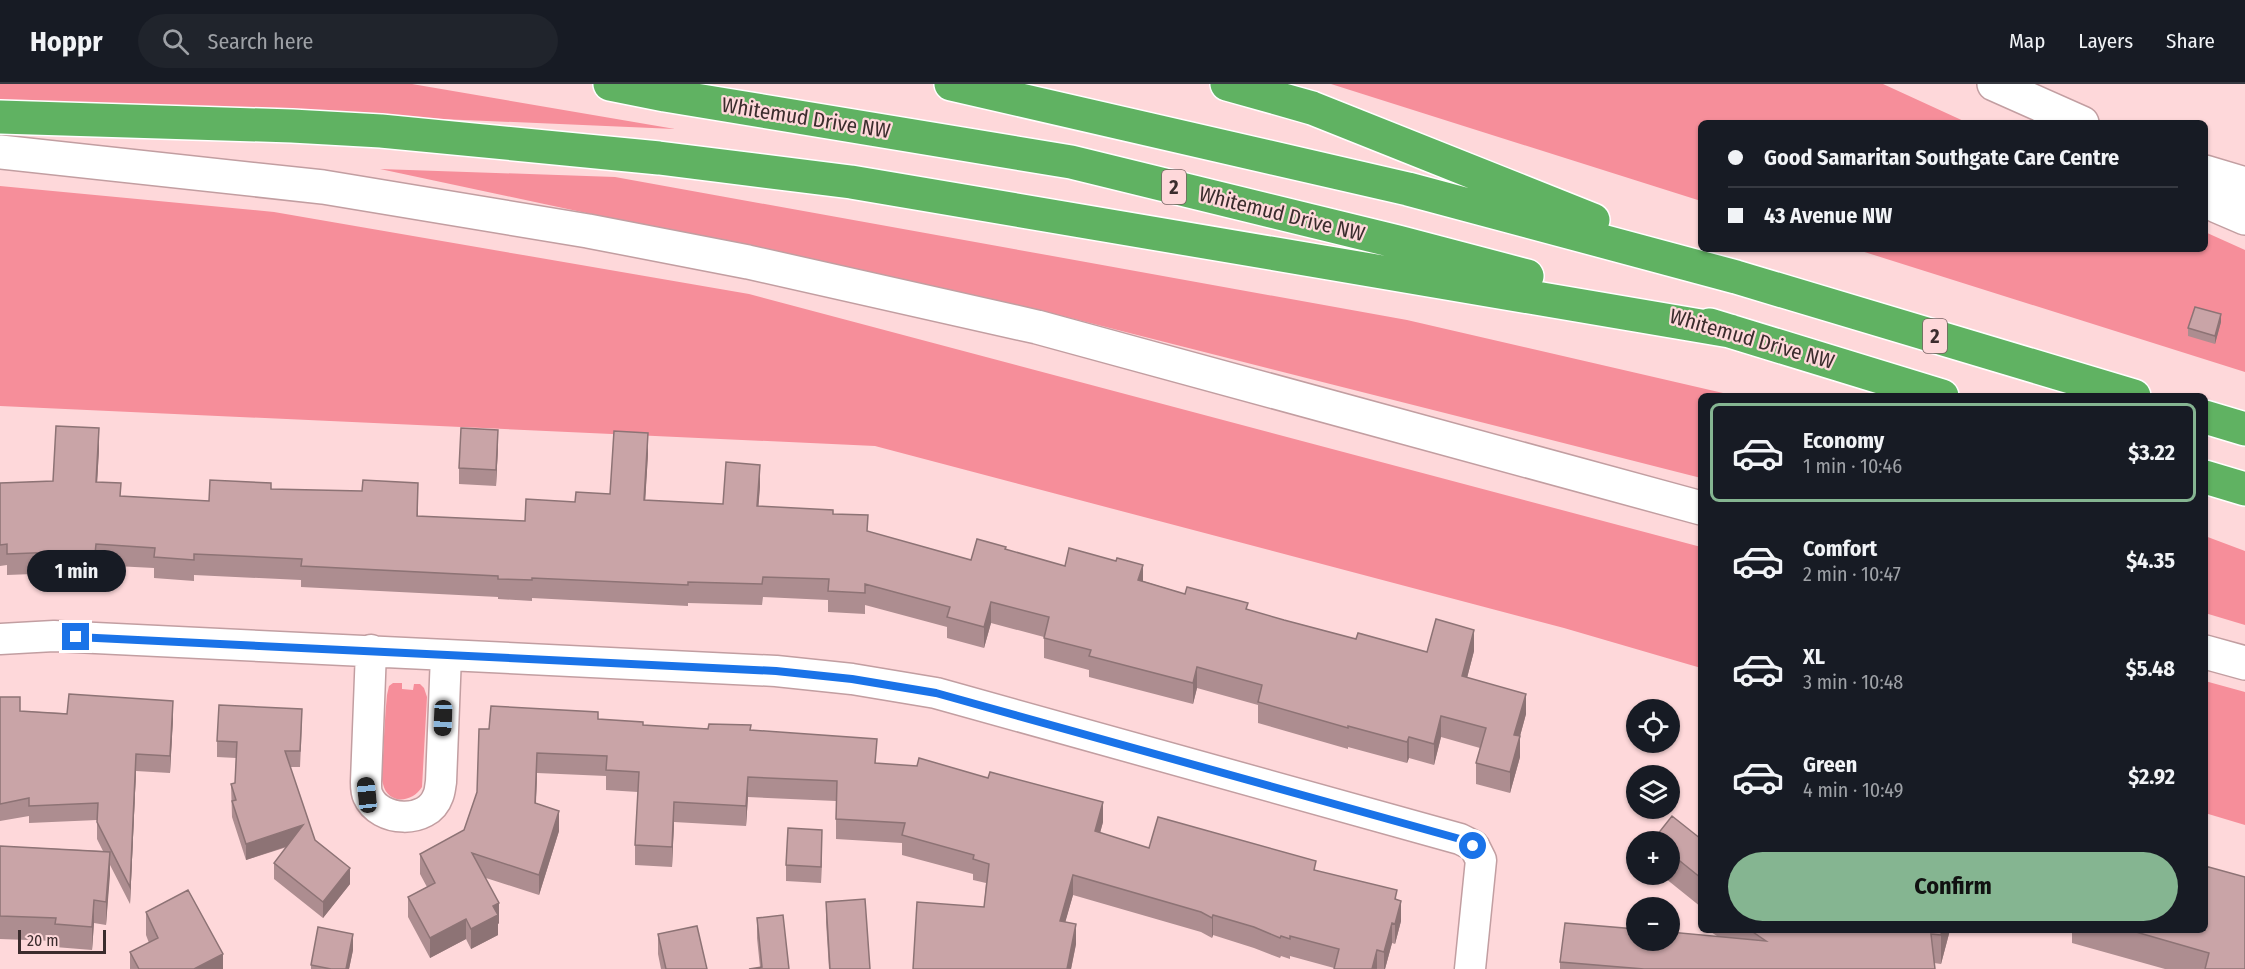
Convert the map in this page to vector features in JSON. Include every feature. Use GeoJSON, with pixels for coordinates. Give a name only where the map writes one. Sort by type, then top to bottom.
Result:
{"type":"FeatureCollection","features":[{"type":"Feature","properties":{"kind":"highway","name":"Whitemud Drive NW"},"geometry":{"type":"LineString","coordinates":[[610,84],[1071,162],[1398,242],[1730,330],[1932,393]]}},
{"type":"Feature","properties":{"kind":"highway","name":"2"},"geometry":{"type":"LineString","coordinates":[[951,84],[1408,189],[1736,277],[2124,393]]}},
{"type":"Feature","properties":{"kind":"highway"},"geometry":{"type":"LineString","coordinates":[[1227,84],[1312,108],[1736,277]]}},
{"type":"Feature","properties":{"kind":"highway"},"geometry":{"type":"LineString","coordinates":[[0,117],[381,131],[495,140],[693,162],[862,184],[1730,330]]}},
{"type":"Feature","properties":{"kind":"highway"},"geometry":{"type":"LineString","coordinates":[[2208,418],[2245,429]]}},
{"type":"Feature","properties":{"kind":"highway"},"geometry":{"type":"LineString","coordinates":[[2208,478],[2245,489]]}},
{"type":"Feature","properties":{"kind":"street"},"geometry":{"type":"LineString","coordinates":[[1994,84],[2075,120]]}},
{"type":"Feature","properties":{"kind":"street"},"geometry":{"type":"LineString","coordinates":[[0,152],[323,187],[588,231],[748,262],[1037,327],[1698,507]]}},
{"type":"Feature","properties":{"kind":"street"},"geometry":{"type":"LineString","coordinates":[[2208,164],[2245,164]]}},
{"type":"Feature","properties":{"kind":"street"},"geometry":{"type":"LineString","coordinates":[[2208,173],[2245,184]]}},
{"type":"Feature","properties":{"kind":"street"},"geometry":{"type":"LineString","coordinates":[[2208,198],[2217,206],[2245,218]]}},
{"type":"Feature","properties":{"kind":"street"},"geometry":{"type":"LineString","coordinates":[[0,639],[54,636],[776,671],[852,679],[936,693],[1460,839],[1473,846],[1481,860],[1470,969]]}},
{"type":"Feature","properties":{"kind":"street"},"geometry":{"type":"LineString","coordinates":[[371,650],[367,795],[375,806],[387,814],[403,817],[418,816],[429,809],[438,798],[441,782],[446,655]]}},
{"type":"Feature","properties":{"kind":"street"},"geometry":{"type":"LineString","coordinates":[[2208,653],[2245,663]]}},
{"type":"Feature","properties":{"kind":"shaded area"},"geometry":{"type":"Polygon","coordinates":[[[0,84],[412,84],[675,129],[0,100],[0,84]]]}},
{"type":"Feature","properties":{"kind":"shaded area"},"geometry":{"type":"Polygon","coordinates":[[[1331,84],[1883,84],[1961,120],[1698,120],[1698,200],[1331,84]]]}},
{"type":"Feature","properties":{"kind":"shaded area"},"geometry":{"type":"Polygon","coordinates":[[[380,169],[615,177],[1407,320],[1723,393],[1698,393],[1698,477],[1031,308],[380,169]]]}},
{"type":"Feature","properties":{"kind":"shaded area"},"geometry":{"type":"Polygon","coordinates":[[[0,186],[274,212],[749,294],[1698,546],[1698,667],[1564,628],[875,446],[0,406],[0,186]]]}},
{"type":"Feature","properties":{"kind":"shaded area"},"geometry":{"type":"Polygon","coordinates":[[[2208,233],[2245,250],[2245,372],[1865,252],[2208,252],[2208,233]]]}},
{"type":"Feature","properties":{"kind":"shaded area"},"geometry":{"type":"Polygon","coordinates":[[[2208,537],[2245,551],[2245,625],[2208,614],[2208,537]]]}},
{"type":"Feature","properties":{"kind":"shaded area"},"geometry":{"type":"Polygon","coordinates":[[[2208,682],[2245,692],[2245,825],[2208,814],[2208,682]]]}},
{"type":"Feature","properties":{"kind":"shaded area"},"geometry":{"type":"Polygon","coordinates":[[[393,683],[402,683],[402,689],[413,690],[414,684],[420,684],[427,697],[422,787],[407,799],[390,796],[382,778],[387,695],[389,686],[393,683]]]}},
{"type":"Feature","properties":{"kind":"building"},"geometry":{"type":"Polygon","coordinates":[[[2195,307],[2221,314],[2215,336],[2188,328],[2195,307]]]}},
{"type":"Feature","properties":{"kind":"building"},"geometry":{"type":"Polygon","coordinates":[[[56,426],[99,428],[96,482],[121,483],[120,496],[209,501],[210,480],[271,483],[271,489],[362,491],[363,480],[418,483],[417,516],[525,521],[526,499],[575,502],[576,492],[610,494],[614,431],[648,433],[644,500],[723,504],[726,462],[760,465],[757,506],[833,510],[833,514],[868,515],[867,531],[971,560],[977,539],[1065,566],[1069,548],[1116,561],[1117,558],[1143,565],[1138,580],[1185,594],[1187,587],[1248,603],[1246,609],[1284,620],[1356,639],[1358,633],[1427,652],[1436,619],[1474,630],[1462,676],[1526,694],[1514,735],[1520,736],[1510,772],[1476,763],[1486,728],[1441,716],[1434,744],[1409,737],[1407,742],[1258,702],[1262,685],[1197,667],[1193,683],[1089,656],[1091,650],[1044,638],[1049,617],[991,602],[984,627],[947,617],[950,607],[865,584],[865,593],[828,591],[829,579],[763,577],[762,584],[688,582],[688,585],[532,578],[532,580],[498,579],[498,576],[301,566],[302,559],[194,554],[194,560],[154,557],[155,548],[96,544],[95,554],[59,552],[7,554],[7,544],[0,545],[0,483],[53,481],[56,426]]]}},
{"type":"Feature","properties":{"kind":"building"},"geometry":{"type":"Polygon","coordinates":[[[461,428],[498,430],[496,470],[459,468],[461,428]]]}},
{"type":"Feature","properties":{"kind":"building"},"geometry":{"type":"Polygon","coordinates":[[[69,694],[173,701],[170,756],[136,754],[130,887],[97,822],[98,803],[29,806],[29,798],[0,804],[0,697],[20,697],[20,711],[67,714],[69,694]]]}},
{"type":"Feature","properties":{"kind":"building"},"geometry":{"type":"Polygon","coordinates":[[[219,705],[302,709],[300,751],[285,751],[315,840],[350,868],[323,902],[274,863],[303,825],[246,844],[232,801],[236,800],[231,784],[235,783],[237,742],[217,741],[219,705]]]}},
{"type":"Feature","properties":{"kind":"building"},"geometry":{"type":"Polygon","coordinates":[[[491,706],[598,712],[598,719],[643,722],[643,725],[708,729],[709,724],[751,725],[750,730],[877,739],[875,763],[917,766],[919,758],[988,778],[990,772],[1103,802],[1095,831],[1149,848],[1158,817],[1316,861],[1314,870],[1397,890],[1395,899],[1401,901],[1384,952],[1377,950],[1372,969],[1334,969],[1339,949],[1290,936],[1290,939],[1281,936],[1280,938],[1254,927],[1213,915],[1212,918],[1201,912],[1073,875],[1060,921],[1076,924],[1067,969],[913,969],[917,902],[984,907],[989,864],[973,859],[974,855],[902,835],[905,823],[836,819],[837,781],[748,777],[746,806],[674,802],[672,847],[635,845],[639,772],[606,770],[607,756],[537,753],[535,803],[559,811],[539,875],[472,853],[499,903],[493,906],[498,915],[471,929],[466,919],[430,938],[408,897],[435,883],[420,854],[464,830],[477,792],[479,729],[489,729],[491,706]]]}},
{"type":"Feature","properties":{"kind":"building"},"geometry":{"type":"Polygon","coordinates":[[[1670,819],[1676,819],[1698,837],[1698,876],[1680,861],[1680,831],[1660,831],[1670,819]]]}},
{"type":"Feature","properties":{"kind":"building"},"geometry":{"type":"Polygon","coordinates":[[[788,828],[822,830],[821,867],[786,865],[788,828]]]}},
{"type":"Feature","properties":{"kind":"building"},"geometry":{"type":"Polygon","coordinates":[[[0,846],[110,852],[106,902],[94,900],[92,927],[55,924],[56,918],[0,916],[0,846]]]}},
{"type":"Feature","properties":{"kind":"building"},"geometry":{"type":"Polygon","coordinates":[[[2208,867],[2245,877],[2245,969],[2205,969],[2209,953],[2139,933],[2208,933],[2208,867]]]}},
{"type":"Feature","properties":{"kind":"building"},"geometry":{"type":"Polygon","coordinates":[[[188,890],[223,954],[194,969],[139,969],[130,952],[158,938],[146,912],[188,890]]]}},
{"type":"Feature","properties":{"kind":"building"},"geometry":{"type":"Polygon","coordinates":[[[865,899],[870,969],[830,969],[826,902],[865,899]]]}},
{"type":"Feature","properties":{"kind":"building"},"geometry":{"type":"Polygon","coordinates":[[[783,915],[789,969],[749,969],[762,967],[757,918],[783,915]]]}},
{"type":"Feature","properties":{"kind":"building"},"geometry":{"type":"Polygon","coordinates":[[[1565,923],[1626,928],[1626,951],[1680,951],[1680,933],[1766,941],[1754,933],[1941,933],[1941,935],[1931,934],[1935,969],[1644,969],[1560,962],[1565,923]]]}},
{"type":"Feature","properties":{"kind":"building"},"geometry":{"type":"Polygon","coordinates":[[[697,926],[707,969],[666,969],[658,934],[697,926]]]}},
{"type":"Feature","properties":{"kind":"building"},"geometry":{"type":"Polygon","coordinates":[[[318,927],[353,934],[346,969],[311,965],[318,927]]]}},
{"type":"Feature","properties":{"kind":"route"},"geometry":{"type":"LineString","coordinates":[[76,637],[776,671],[889,685],[936,693],[974,703],[1460,839],[1473,846]]}}]}
